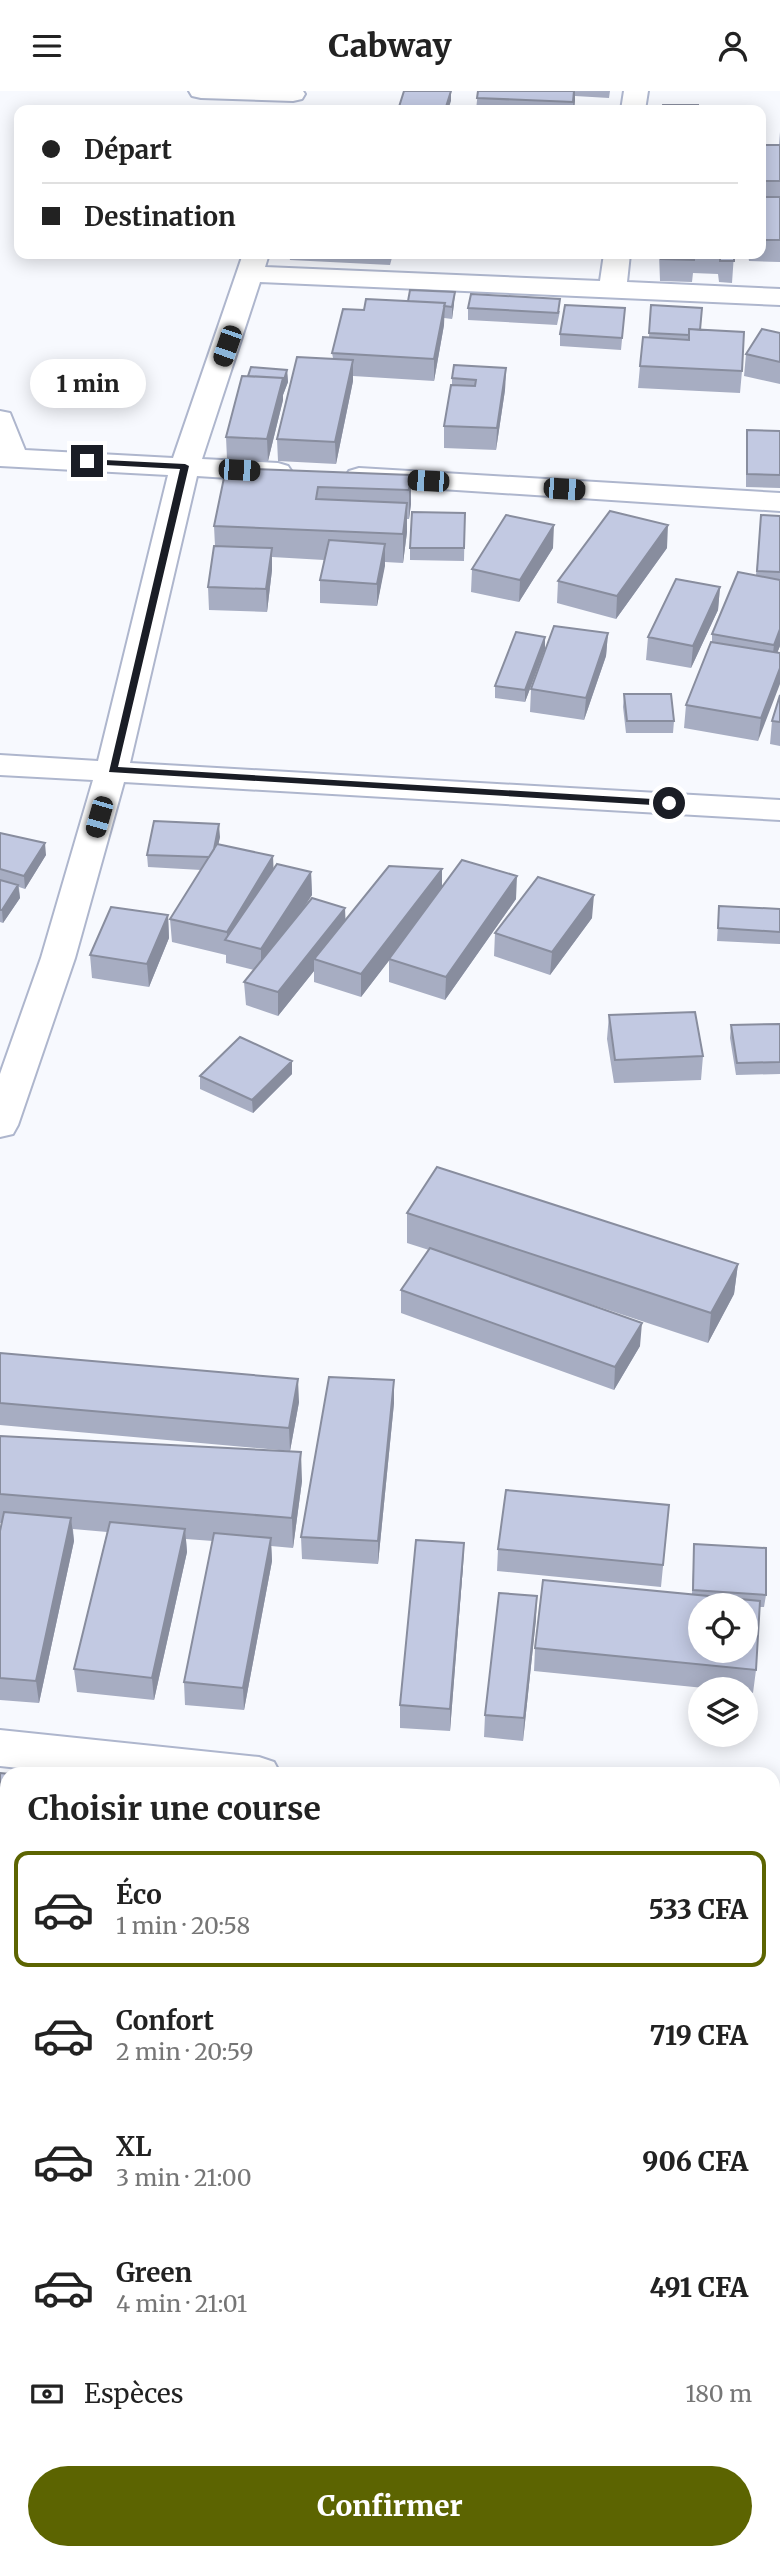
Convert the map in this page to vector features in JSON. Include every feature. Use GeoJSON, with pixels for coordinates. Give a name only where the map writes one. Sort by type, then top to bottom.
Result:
{"type":"FeatureCollection","features":[{"type":"Feature","properties":{"kind":"street"},"geometry":{"type":"LineString","coordinates":[[201,91],[292,98]]}},
{"type":"Feature","properties":{"kind":"street"},"geometry":{"type":"LineString","coordinates":[[613,289],[616,259]]}},
{"type":"Feature","properties":{"kind":"street"},"geometry":{"type":"LineString","coordinates":[[0,1125],[58,958],[112,769],[185,466],[254,264],[613,289],[780,297]]}},
{"type":"Feature","properties":{"kind":"street"},"geometry":{"type":"LineString","coordinates":[[0,419],[7,457],[780,502]]}},
{"type":"Feature","properties":{"kind":"street"},"geometry":{"type":"LineString","coordinates":[[0,765],[112,769],[780,810]]}},
{"type":"Feature","properties":{"kind":"street"},"geometry":{"type":"LineString","coordinates":[[0,1748],[182,1767]]}},
{"type":"Feature","properties":{"kind":"building"},"geometry":{"type":"Polygon","coordinates":[[[404,91],[451,91],[447,105],[400,105],[404,91]]]}},
{"type":"Feature","properties":{"kind":"building"},"geometry":{"type":"Polygon","coordinates":[[[478,91],[574,91],[573,102],[477,98],[478,91]]]}},
{"type":"Feature","properties":{"kind":"building"},"geometry":{"type":"Polygon","coordinates":[[[766,145],[780,145],[780,181],[766,181],[766,145]]]}},
{"type":"Feature","properties":{"kind":"building"},"geometry":{"type":"Polygon","coordinates":[[[766,197],[780,197],[780,240],[766,240],[766,197]]]}},
{"type":"Feature","properties":{"kind":"building"},"geometry":{"type":"Polygon","coordinates":[[[410,290],[455,292],[452,307],[444,306],[445,303],[408,301],[410,290]]]}},
{"type":"Feature","properties":{"kind":"building"},"geometry":{"type":"Polygon","coordinates":[[[471,294],[560,299],[558,313],[468,308],[471,294]]]}},
{"type":"Feature","properties":{"kind":"building"},"geometry":{"type":"Polygon","coordinates":[[[366,299],[445,303],[434,359],[332,353],[343,309],[364,310],[366,299]]]}},
{"type":"Feature","properties":{"kind":"building"},"geometry":{"type":"Polygon","coordinates":[[[565,305],[625,308],[622,338],[560,334],[565,305]]]}},
{"type":"Feature","properties":{"kind":"building"},"geometry":{"type":"Polygon","coordinates":[[[651,305],[702,308],[700,330],[689,329],[689,335],[649,333],[651,305]]]}},
{"type":"Feature","properties":{"kind":"building"},"geometry":{"type":"Polygon","coordinates":[[[689,329],[744,332],[742,371],[640,366],[643,337],[689,340],[689,329]]]}},
{"type":"Feature","properties":{"kind":"building"},"geometry":{"type":"Polygon","coordinates":[[[762,329],[780,333],[780,362],[746,354],[762,329]]]}},
{"type":"Feature","properties":{"kind":"building"},"geometry":{"type":"Polygon","coordinates":[[[297,357],[353,360],[335,442],[277,439],[297,357]]]}},
{"type":"Feature","properties":{"kind":"building"},"geometry":{"type":"Polygon","coordinates":[[[454,365],[506,368],[497,428],[444,426],[451,385],[475,386],[476,380],[452,378],[454,365]]]}},
{"type":"Feature","properties":{"kind":"building"},"geometry":{"type":"Polygon","coordinates":[[[251,367],[287,370],[283,383],[283,378],[248,376],[251,367]]]}},
{"type":"Feature","properties":{"kind":"building"},"geometry":{"type":"Polygon","coordinates":[[[242,376],[283,378],[267,439],[226,437],[242,376]]]}},
{"type":"Feature","properties":{"kind":"building"},"geometry":{"type":"Polygon","coordinates":[[[747,430],[780,431],[780,475],[747,474],[747,430]]]}},
{"type":"Feature","properties":{"kind":"building"},"geometry":{"type":"Polygon","coordinates":[[[226,468],[411,475],[409,490],[318,487],[316,499],[407,503],[403,534],[214,526],[226,468]]]}},
{"type":"Feature","properties":{"kind":"building"},"geometry":{"type":"Polygon","coordinates":[[[610,511],[668,525],[617,596],[558,581],[610,511]]]}},
{"type":"Feature","properties":{"kind":"building"},"geometry":{"type":"Polygon","coordinates":[[[412,512],[465,513],[464,548],[410,548],[412,512]]]}},
{"type":"Feature","properties":{"kind":"building"},"geometry":{"type":"Polygon","coordinates":[[[506,515],[554,525],[520,580],[472,569],[506,515]]]}},
{"type":"Feature","properties":{"kind":"building"},"geometry":{"type":"Polygon","coordinates":[[[761,515],[780,516],[780,572],[757,571],[761,515]]]}},
{"type":"Feature","properties":{"kind":"building"},"geometry":{"type":"Polygon","coordinates":[[[329,540],[385,544],[377,584],[320,580],[329,540]]]}},
{"type":"Feature","properties":{"kind":"building"},"geometry":{"type":"Polygon","coordinates":[[[214,546],[272,548],[266,589],[208,587],[214,546]]]}},
{"type":"Feature","properties":{"kind":"building"},"geometry":{"type":"Polygon","coordinates":[[[738,572],[780,580],[780,629],[774,645],[712,634],[738,572]]]}},
{"type":"Feature","properties":{"kind":"building"},"geometry":{"type":"Polygon","coordinates":[[[676,579],[720,587],[693,646],[648,637],[676,579]]]}},
{"type":"Feature","properties":{"kind":"building"},"geometry":{"type":"Polygon","coordinates":[[[554,626],[608,633],[586,698],[531,689],[554,626]]]}},
{"type":"Feature","properties":{"kind":"building"},"geometry":{"type":"Polygon","coordinates":[[[516,632],[545,637],[525,690],[495,686],[516,632]]]}},
{"type":"Feature","properties":{"kind":"building"},"geometry":{"type":"Polygon","coordinates":[[[711,642],[780,653],[780,668],[761,718],[686,705],[711,642]]]}},
{"type":"Feature","properties":{"kind":"building"},"geometry":{"type":"Polygon","coordinates":[[[624,694],[671,694],[674,721],[627,721],[624,694]]]}},
{"type":"Feature","properties":{"kind":"building"},"geometry":{"type":"Polygon","coordinates":[[[780,695],[780,722],[772,721],[780,695]]]}},
{"type":"Feature","properties":{"kind":"building"},"geometry":{"type":"Polygon","coordinates":[[[154,821],[219,824],[214,849],[209,857],[147,855],[154,821]]]}},
{"type":"Feature","properties":{"kind":"building"},"geometry":{"type":"Polygon","coordinates":[[[0,833],[45,843],[24,876],[0,869],[0,833]]]}},
{"type":"Feature","properties":{"kind":"building"},"geometry":{"type":"Polygon","coordinates":[[[217,844],[273,856],[227,932],[170,919],[217,844]]]}},
{"type":"Feature","properties":{"kind":"building"},"geometry":{"type":"Polygon","coordinates":[[[462,860],[517,876],[446,977],[389,959],[462,860]]]}},
{"type":"Feature","properties":{"kind":"building"},"geometry":{"type":"Polygon","coordinates":[[[277,864],[311,872],[261,949],[225,940],[277,864]]]}},
{"type":"Feature","properties":{"kind":"building"},"geometry":{"type":"Polygon","coordinates":[[[389,866],[442,869],[361,974],[314,959],[389,866]]]}},
{"type":"Feature","properties":{"kind":"building"},"geometry":{"type":"Polygon","coordinates":[[[538,877],[594,895],[552,952],[495,933],[538,877]]]}},
{"type":"Feature","properties":{"kind":"building"},"geometry":{"type":"Polygon","coordinates":[[[0,880],[18,885],[2,910],[0,910],[0,880]]]}},
{"type":"Feature","properties":{"kind":"building"},"geometry":{"type":"Polygon","coordinates":[[[312,898],[345,908],[278,992],[244,982],[312,898]]]}},
{"type":"Feature","properties":{"kind":"building"},"geometry":{"type":"Polygon","coordinates":[[[719,906],[780,909],[780,932],[718,928],[719,906]]]}},
{"type":"Feature","properties":{"kind":"building"},"geometry":{"type":"Polygon","coordinates":[[[111,907],[168,915],[147,964],[90,955],[111,907]]]}},
{"type":"Feature","properties":{"kind":"building"},"geometry":{"type":"Polygon","coordinates":[[[695,1012],[703,1056],[615,1060],[609,1015],[695,1012]]]}},
{"type":"Feature","properties":{"kind":"building"},"geometry":{"type":"Polygon","coordinates":[[[780,1024],[780,1062],[737,1063],[731,1025],[780,1024]]]}},
{"type":"Feature","properties":{"kind":"building"},"geometry":{"type":"Polygon","coordinates":[[[240,1037],[292,1061],[252,1100],[200,1076],[240,1037]]]}},
{"type":"Feature","properties":{"kind":"building"},"geometry":{"type":"Polygon","coordinates":[[[437,1167],[738,1264],[711,1313],[407,1213],[437,1167]]]}},
{"type":"Feature","properties":{"kind":"building"},"geometry":{"type":"Polygon","coordinates":[[[430,1248],[642,1323],[615,1367],[401,1290],[430,1248]]]}},
{"type":"Feature","properties":{"kind":"building"},"geometry":{"type":"Polygon","coordinates":[[[0,1353],[298,1379],[289,1428],[0,1403],[0,1353]]]}},
{"type":"Feature","properties":{"kind":"building"},"geometry":{"type":"Polygon","coordinates":[[[329,1377],[394,1380],[378,1541],[301,1537],[329,1377]]]}},
{"type":"Feature","properties":{"kind":"building"},"geometry":{"type":"Polygon","coordinates":[[[0,1436],[301,1452],[292,1518],[0,1494],[0,1436]]]}},
{"type":"Feature","properties":{"kind":"building"},"geometry":{"type":"Polygon","coordinates":[[[506,1490],[669,1505],[663,1565],[498,1549],[506,1490]]]}},
{"type":"Feature","properties":{"kind":"building"},"geometry":{"type":"Polygon","coordinates":[[[4,1512],[71,1518],[36,1681],[0,1678],[0,1531],[4,1512]]]}},
{"type":"Feature","properties":{"kind":"building"},"geometry":{"type":"Polygon","coordinates":[[[110,1522],[185,1529],[152,1678],[74,1669],[110,1522]]]}},
{"type":"Feature","properties":{"kind":"building"},"geometry":{"type":"Polygon","coordinates":[[[214,1533],[271,1538],[243,1688],[184,1682],[214,1533]]]}},
{"type":"Feature","properties":{"kind":"building"},"geometry":{"type":"Polygon","coordinates":[[[416,1540],[464,1543],[450,1709],[400,1705],[416,1540]]]}},
{"type":"Feature","properties":{"kind":"building"},"geometry":{"type":"Polygon","coordinates":[[[694,1544],[766,1548],[766,1595],[693,1590],[694,1544]]]}},
{"type":"Feature","properties":{"kind":"building"},"geometry":{"type":"Polygon","coordinates":[[[543,1580],[688,1594],[688,1663],[756,1663],[756,1670],[535,1648],[543,1580]]]}},
{"type":"Feature","properties":{"kind":"building"},"geometry":{"type":"Polygon","coordinates":[[[499,1593],[537,1596],[524,1718],[485,1715],[499,1593]]]}},
{"type":"Feature","properties":{"kind":"building"},"geometry":{"type":"Polygon","coordinates":[[[758,1601],[760,1601],[758,1636],[758,1601]]]}},
{"type":"Feature","properties":{"kind":"route"},"geometry":{"type":"LineString","coordinates":[[87,461],[185,466],[112,769],[669,803]]}}]}
